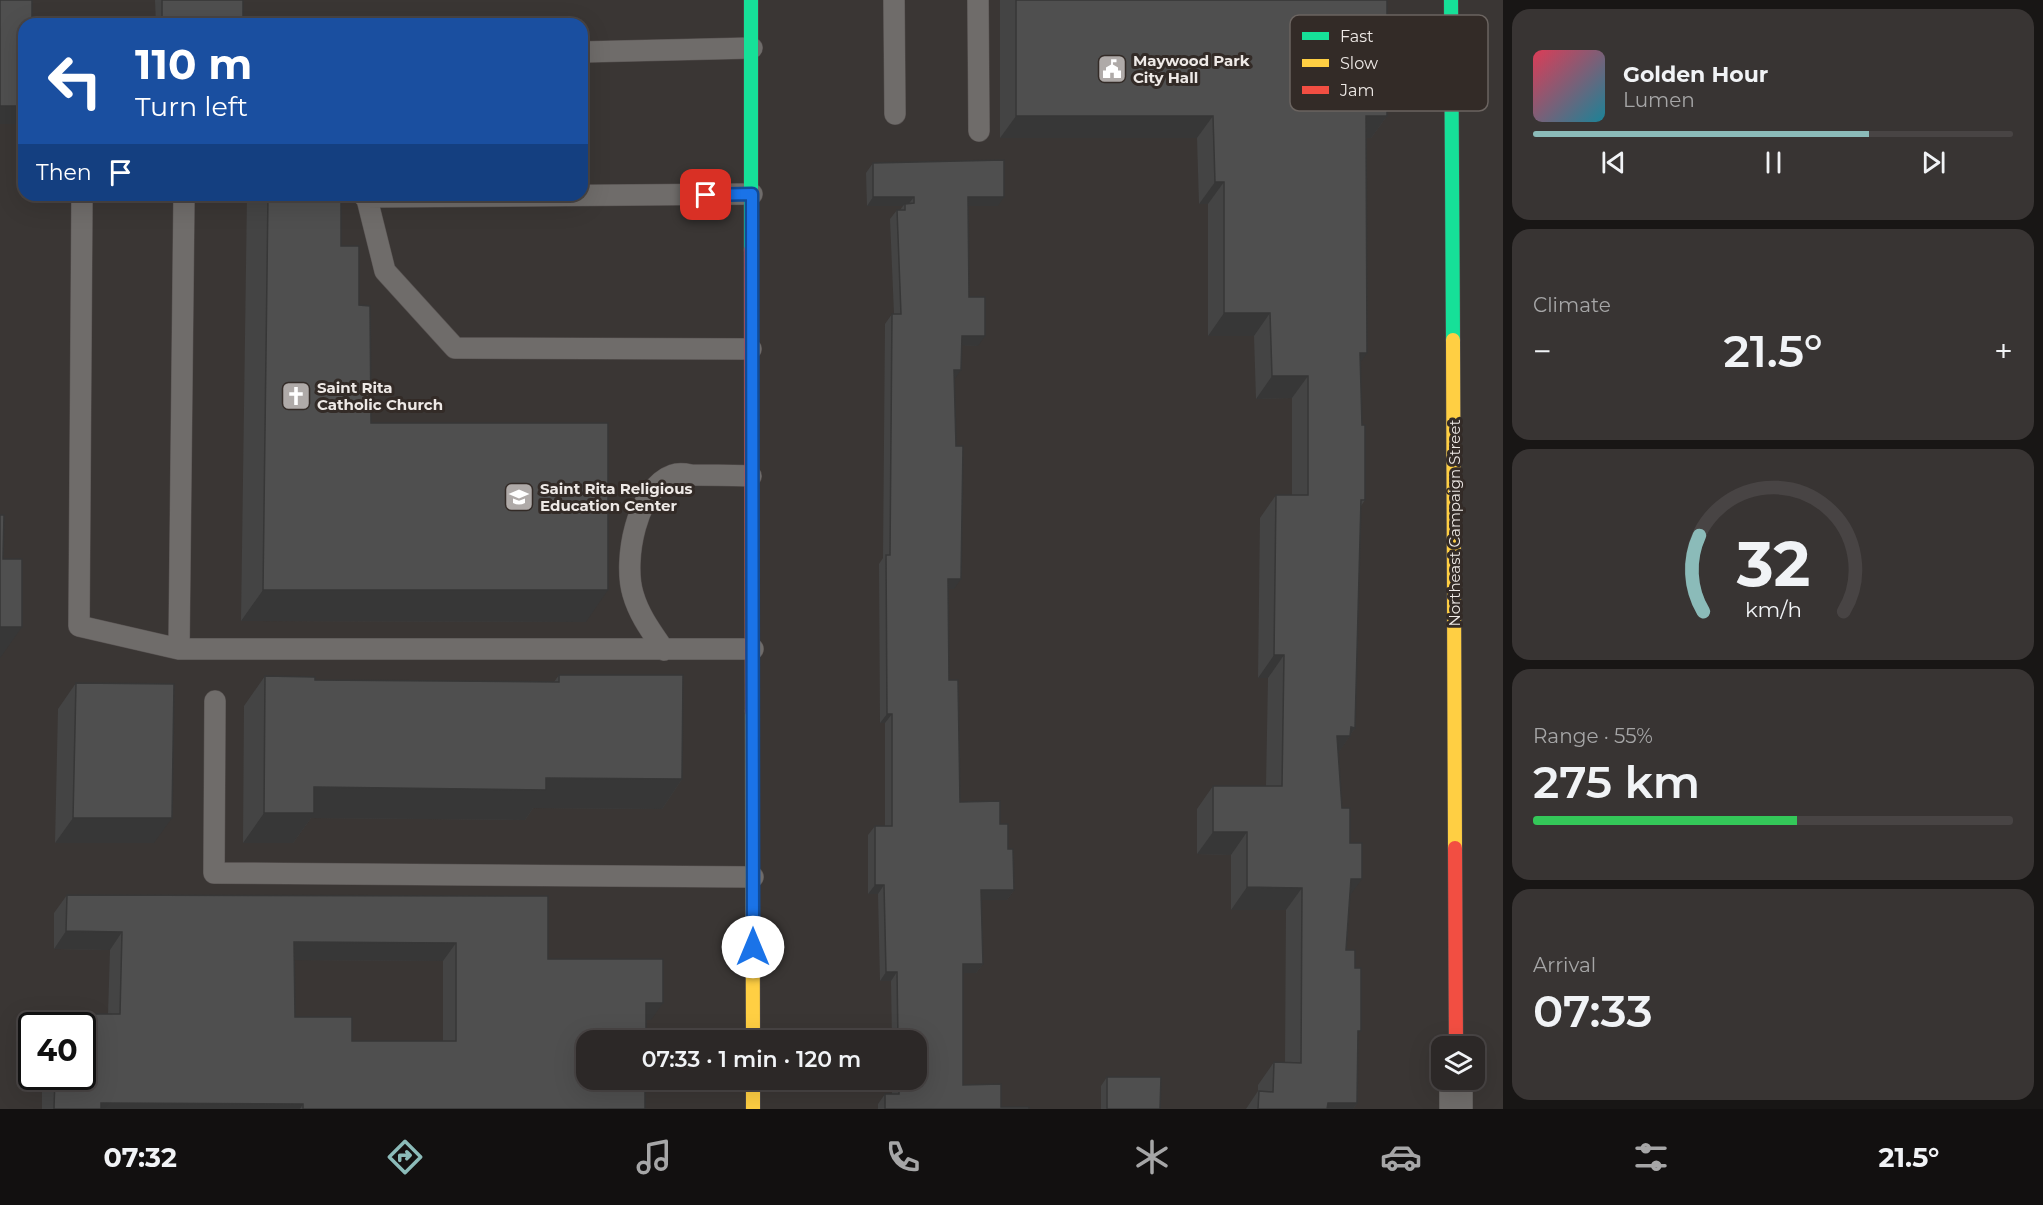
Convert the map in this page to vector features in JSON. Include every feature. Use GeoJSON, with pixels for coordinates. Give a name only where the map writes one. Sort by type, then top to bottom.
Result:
{"type":"FeatureCollection","features":[{"type":"Feature","properties":{"kind":"street"},"geometry":{"type":"LineString","coordinates":[[751,0],[753,1030]]}},
{"type":"Feature","properties":{"kind":"street","name":"Northeast Campaign Street"},"geometry":{"type":"LineString","coordinates":[[1451,0],[1451,15]]}},
{"type":"Feature","properties":{"kind":"street","name":"Northeast Campaign Street"},"geometry":{"type":"LineString","coordinates":[[1452,111],[1456,1036]]}},
{"type":"Feature","properties":{"kind":"street"},"geometry":{"type":"LineString","coordinates":[[753,1090],[753,1109]]}},
{"type":"Feature","properties":{"kind":"street"},"geometry":{"type":"LineString","coordinates":[[1456,1090],[1456,1109]]}},
{"type":"Feature","properties":{"kind":"lane"},"geometry":{"type":"LineString","coordinates":[[894,0],[895,114]]}},
{"type":"Feature","properties":{"kind":"lane"},"geometry":{"type":"LineString","coordinates":[[978,0],[979,131]]}},
{"type":"Feature","properties":{"kind":"lane"},"geometry":{"type":"LineString","coordinates":[[588,52],[752,48]]}},
{"type":"Feature","properties":{"kind":"lane"},"geometry":{"type":"LineString","coordinates":[[588,195],[752,194]]}},
{"type":"Feature","properties":{"kind":"lane"},"geometry":{"type":"LineString","coordinates":[[82,201],[79,626],[178,648],[753,649]]}},
{"type":"Feature","properties":{"kind":"lane"},"geometry":{"type":"LineString","coordinates":[[178,648],[184,201]]}},
{"type":"Feature","properties":{"kind":"lane"},"geometry":{"type":"LineString","coordinates":[[366,201],[385,271],[455,348],[751,350]]}},
{"type":"Feature","properties":{"kind":"lane"},"geometry":{"type":"LineString","coordinates":[[664,650],[641,617],[632,591],[629,563],[633,528],[645,502],[658,485],[673,474],[751,476]]}},
{"type":"Feature","properties":{"kind":"lane"},"geometry":{"type":"LineString","coordinates":[[215,701],[214,873],[753,877]]}},
{"type":"Feature","properties":{"kind":"building"},"geometry":{"type":"Polygon","coordinates":[[[0,0],[32,0],[32,18],[18,18],[18,106],[0,106],[0,0]]]}},
{"type":"Feature","properties":{"kind":"building"},"geometry":{"type":"Polygon","coordinates":[[[162,0],[243,0],[243,18],[162,18],[162,0]]]}},
{"type":"Feature","properties":{"kind":"building"},"geometry":{"type":"Polygon","coordinates":[[[1016,0],[1387,0],[1387,15],[1290,15],[1290,111],[1387,111],[1387,116],[1366,116],[1367,353],[1360,353],[1362,425],[1365,425],[1365,500],[1361,500],[1355,728],[1351,727],[1350,736],[1337,736],[1342,808],[1350,808],[1350,843],[1362,843],[1362,879],[1351,879],[1346,950],[1355,950],[1355,968],[1361,968],[1361,1031],[1358,1031],[1357,1103],[1328,1103],[1327,1109],[1258,1109],[1259,1091],[1273,1092],[1274,1062],[1301,1063],[1302,888],[1247,887],[1247,832],[1213,832],[1213,786],[1282,786],[1284,655],[1274,655],[1276,495],[1308,495],[1308,376],[1272,376],[1270,313],[1224,313],[1224,182],[1215,182],[1213,116],[1016,116],[1016,0]]]}},
{"type":"Feature","properties":{"kind":"building"},"geometry":{"type":"Polygon","coordinates":[[[1004,160],[1004,197],[968,197],[969,297],[985,297],[985,336],[962,336],[961,370],[954,370],[956,446],[963,446],[961,579],[948,579],[949,680],[958,680],[960,802],[1000,801],[1000,824],[1008,824],[1008,849],[1013,849],[1014,890],[981,890],[983,964],[963,964],[963,1085],[1001,1084],[1001,1107],[1029,1107],[1029,1109],[885,1109],[885,1094],[899,1094],[899,1090],[927,1090],[927,1030],[898,1030],[897,972],[886,972],[884,885],[875,885],[875,826],[892,826],[892,714],[887,714],[886,555],[890,555],[892,314],[901,314],[897,210],[905,210],[905,204],[914,203],[914,197],[873,197],[873,163],[1004,160]]]}},
{"type":"Feature","properties":{"kind":"building","name":"Saint Rita Catholic Church"},"geometry":{"type":"Polygon","coordinates":[[[268,201],[341,201],[341,246],[359,246],[359,305],[370,306],[371,423],[608,423],[608,590],[263,590],[268,201]]]}},
{"type":"Feature","properties":{"kind":"building"},"geometry":{"type":"Polygon","coordinates":[[[0,515],[4,515],[3,559],[22,559],[22,627],[0,627],[0,515]]]}},
{"type":"Feature","properties":{"kind":"building"},"geometry":{"type":"Polygon","coordinates":[[[559,675],[683,675],[682,779],[546,778],[546,790],[314,787],[314,813],[264,813],[265,676],[315,677],[315,680],[559,682],[559,675]]]}},
{"type":"Feature","properties":{"kind":"building"},"geometry":{"type":"Polygon","coordinates":[[[76,683],[174,684],[172,818],[73,818],[76,683]]]}},
{"type":"Feature","properties":{"kind":"building"},"geometry":{"type":"Polygon","coordinates":[[[67,895],[548,896],[548,959],[663,959],[663,1003],[646,1003],[646,1030],[576,1030],[576,1090],[645,1090],[645,1109],[303,1109],[303,1104],[101,1103],[101,1109],[54,1109],[55,1090],[96,1090],[96,1014],[120,1014],[122,932],[66,931],[67,895]],[[294,942],[295,1017],[352,1017],[352,1041],[456,1041],[456,943],[294,942]]]}},
{"type":"Feature","properties":{"kind":"building"},"geometry":{"type":"Polygon","coordinates":[[[1107,1077],[1161,1077],[1160,1109],[1107,1109],[1107,1077]]]}},
{"type":"Feature","properties":{"kind":"traffic: fast"},"geometry":{"type":"LineString","coordinates":[[751,0],[751,250]]}},
{"type":"Feature","properties":{"kind":"traffic: fast"},"geometry":{"type":"LineString","coordinates":[[1451,0],[1451,15]]}},
{"type":"Feature","properties":{"kind":"traffic: fast"},"geometry":{"type":"LineString","coordinates":[[1452,111],[1453,340]]}},
{"type":"Feature","properties":{"kind":"traffic: slow"},"geometry":{"type":"LineString","coordinates":[[1453,340],[1455,848]]}},
{"type":"Feature","properties":{"kind":"traffic: slow"},"geometry":{"type":"LineString","coordinates":[[752,711],[753,1030]]}},
{"type":"Feature","properties":{"kind":"traffic: slow"},"geometry":{"type":"LineString","coordinates":[[753,1090],[753,1109]]}},
{"type":"Feature","properties":{"kind":"traffic: jam"},"geometry":{"type":"LineString","coordinates":[[751,250],[752,711]]}},
{"type":"Feature","properties":{"kind":"traffic: jam"},"geometry":{"type":"LineString","coordinates":[[1455,848],[1456,1036]]}},
{"type":"Feature","properties":{"kind":"place","name":"Maywood Park City Hall"},"geometry":{"type":"Point","coordinates":[1112,69]}},
{"type":"Feature","properties":{"kind":"place","name":"Saint Rita Catholic Church"},"geometry":{"type":"Point","coordinates":[296,396]}},
{"type":"Feature","properties":{"kind":"place","name":"Saint Rita Religious Education Center"},"geometry":{"type":"Point","coordinates":[519,497]}},
{"type":"Feature","properties":{"kind":"route"},"geometry":{"type":"LineString","coordinates":[[706,195],[752,194],[753,947]]}}]}
